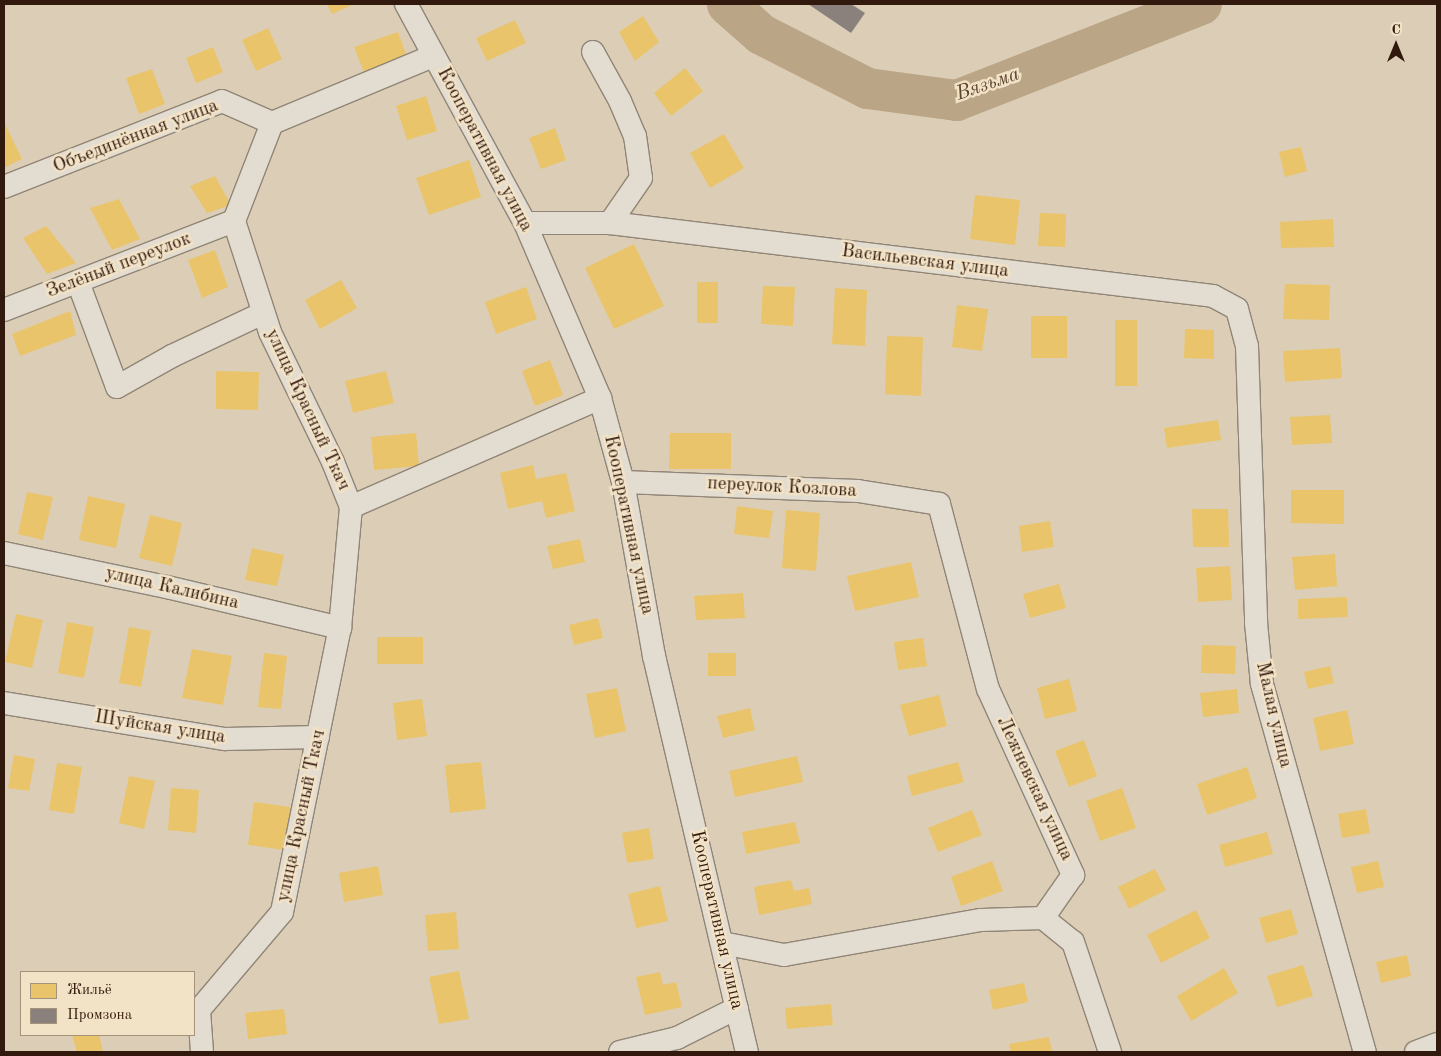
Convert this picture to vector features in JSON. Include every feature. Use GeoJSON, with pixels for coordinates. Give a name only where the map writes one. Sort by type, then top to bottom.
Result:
{"type":"FeatureCollection","features":[{"type":"Feature","properties":{"kind":"street","name":"Кооперативная улица"},"geometry":{"type":"LineString","coordinates":[[406,4],[525,223],[600,398],[623,482],[654,656],[747,1052]]}},
{"type":"Feature","properties":{"kind":"street"},"geometry":{"type":"LineString","coordinates":[[593,52],[620,101],[635,136],[641,178],[610,224]]}},
{"type":"Feature","properties":{"kind":"street"},"geometry":{"type":"LineString","coordinates":[[234,221],[272,123],[433,56]]}},
{"type":"Feature","properties":{"kind":"street","name":"Объединённая улица"},"geometry":{"type":"LineString","coordinates":[[4,187],[222,101],[272,123]]}},
{"type":"Feature","properties":{"kind":"street","name":"Зелёный переулок"},"geometry":{"type":"LineString","coordinates":[[4,310],[234,221]]}},
{"type":"Feature","properties":{"kind":"street","name":"улица Красный Ткач"},"geometry":{"type":"LineString","coordinates":[[202,1052],[200,1010],[282,912],[340,628],[350,508],[333,462],[270,332],[234,221]]}},
{"type":"Feature","properties":{"kind":"street","name":"Васильевская улица"},"geometry":{"type":"LineString","coordinates":[[525,223],[610,224],[1213,296],[1237,309]]}},
{"type":"Feature","properties":{"kind":"street"},"geometry":{"type":"LineString","coordinates":[[78,282],[117,387],[172,356],[263,313]]}},
{"type":"Feature","properties":{"kind":"street","name":"Малая улица"},"geometry":{"type":"LineString","coordinates":[[1237,309],[1247,346],[1256,623],[1262,684],[1365,1052]]}},
{"type":"Feature","properties":{"kind":"street"},"geometry":{"type":"LineString","coordinates":[[350,508],[600,398]]}},
{"type":"Feature","properties":{"kind":"street","name":"переулок Козлова"},"geometry":{"type":"LineString","coordinates":[[623,482],[858,491],[939,504]]}},
{"type":"Feature","properties":{"kind":"street","name":"Лежневская улица"},"geometry":{"type":"LineString","coordinates":[[939,504],[988,689],[1073,875],[1043,918]]}},
{"type":"Feature","properties":{"kind":"street","name":"улица Калибина"},"geometry":{"type":"LineString","coordinates":[[4,553],[167,587],[340,628]]}},
{"type":"Feature","properties":{"kind":"street","name":"Шуйская улица"},"geometry":{"type":"LineString","coordinates":[[4,703],[225,739],[318,737]]}},
{"type":"Feature","properties":{"kind":"street"},"geometry":{"type":"LineString","coordinates":[[722,943],[784,955],[981,920],[1043,918],[1073,942],[1110,1052]]}},
{"type":"Feature","properties":{"kind":"street"},"geometry":{"type":"LineString","coordinates":[[620,1052],[677,1038],[737,1008]]}},
{"type":"Feature","properties":{"kind":"street"},"geometry":{"type":"LineString","coordinates":[[1416,1052],[1437,1044]]}},
{"type":"Feature","properties":{"kind":"building: Жильё"},"geometry":{"type":"Polygon","coordinates":[[[327,4],[354,4],[332,14],[327,4]]]}},
{"type":"Feature","properties":{"kind":"building: Жильё"},"geometry":{"type":"Polygon","coordinates":[[[643,16],[659,42],[635,61],[619,32],[643,16]]]}},
{"type":"Feature","properties":{"kind":"building: Жильё"},"geometry":{"type":"Polygon","coordinates":[[[515,20],[526,43],[487,61],[476,38],[515,20]]]}},
{"type":"Feature","properties":{"kind":"building: Жильё"},"geometry":{"type":"Polygon","coordinates":[[[268,28],[282,59],[256,71],[242,40],[268,28]]]}},
{"type":"Feature","properties":{"kind":"building: Жильё"},"geometry":{"type":"Polygon","coordinates":[[[398,32],[408,60],[365,75],[354,47],[398,32]]]}},
{"type":"Feature","properties":{"kind":"building: Жильё"},"geometry":{"type":"Polygon","coordinates":[[[213,47],[223,72],[196,83],[186,58],[213,47]]]}},
{"type":"Feature","properties":{"kind":"building: Жильё"},"geometry":{"type":"Polygon","coordinates":[[[685,68],[703,91],[671,116],[654,93],[685,68]]]}},
{"type":"Feature","properties":{"kind":"building: Жильё"},"geometry":{"type":"Polygon","coordinates":[[[152,69],[165,104],[139,114],[126,78],[152,69]]]}},
{"type":"Feature","properties":{"kind":"building: Жильё"},"geometry":{"type":"Polygon","coordinates":[[[426,96],[437,131],[407,140],[396,106],[426,96]]]}},
{"type":"Feature","properties":{"kind":"building: Жильё"},"geometry":{"type":"Polygon","coordinates":[[[4,122],[22,159],[4,168],[4,122]]]}},
{"type":"Feature","properties":{"kind":"building: Жильё"},"geometry":{"type":"Polygon","coordinates":[[[555,128],[566,160],[541,169],[529,138],[555,128]]]}},
{"type":"Feature","properties":{"kind":"building: Жильё"},"geometry":{"type":"Polygon","coordinates":[[[724,134],[744,168],[710,188],[690,153],[724,134]]]}},
{"type":"Feature","properties":{"kind":"building: Жильё"},"geometry":{"type":"Polygon","coordinates":[[[1301,147],[1307,171],[1285,177],[1279,152],[1301,147]]]}},
{"type":"Feature","properties":{"kind":"building: Жильё"},"geometry":{"type":"Polygon","coordinates":[[[469,160],[481,197],[429,215],[416,178],[469,160]]]}},
{"type":"Feature","properties":{"kind":"building: Жильё"},"geometry":{"type":"Polygon","coordinates":[[[215,176],[231,205],[207,213],[190,186],[215,176]]]}},
{"type":"Feature","properties":{"kind":"building: Жильё"},"geometry":{"type":"Polygon","coordinates":[[[975,195],[1020,200],[1015,245],[970,239],[975,195]]]}},
{"type":"Feature","properties":{"kind":"building: Жильё"},"geometry":{"type":"Polygon","coordinates":[[[119,199],[140,239],[112,250],[90,208],[119,199]]]}},
{"type":"Feature","properties":{"kind":"building: Жильё"},"geometry":{"type":"Polygon","coordinates":[[[1040,213],[1066,214],[1065,247],[1038,246],[1040,213]]]}},
{"type":"Feature","properties":{"kind":"building: Жильё"},"geometry":{"type":"Polygon","coordinates":[[[1333,219],[1334,247],[1281,248],[1280,222],[1333,219]]]}},
{"type":"Feature","properties":{"kind":"building: Жильё"},"geometry":{"type":"Polygon","coordinates":[[[46,226],[76,263],[47,274],[23,238],[46,226]]]}},
{"type":"Feature","properties":{"kind":"building: Жильё"},"geometry":{"type":"Polygon","coordinates":[[[634,244],[664,306],[614,329],[585,268],[634,244]]]}},
{"type":"Feature","properties":{"kind":"building: Жильё"},"geometry":{"type":"Polygon","coordinates":[[[215,250],[228,287],[202,298],[188,260],[215,250]]]}},
{"type":"Feature","properties":{"kind":"building: Жильё"},"geometry":{"type":"Polygon","coordinates":[[[341,280],[357,308],[320,329],[305,300],[341,280]]]}},
{"type":"Feature","properties":{"kind":"building: Жильё"},"geometry":{"type":"Polygon","coordinates":[[[697,282],[718,282],[718,323],[697,323],[697,282]]]}},
{"type":"Feature","properties":{"kind":"building: Жильё"},"geometry":{"type":"Polygon","coordinates":[[[1285,284],[1330,285],[1329,320],[1283,319],[1285,284]]]}},
{"type":"Feature","properties":{"kind":"building: Жильё"},"geometry":{"type":"Polygon","coordinates":[[[763,286],[795,287],[793,326],[761,324],[763,286]]]}},
{"type":"Feature","properties":{"kind":"building: Жильё"},"geometry":{"type":"Polygon","coordinates":[[[526,287],[537,319],[496,334],[485,302],[526,287]]]}},
{"type":"Feature","properties":{"kind":"building: Жильё"},"geometry":{"type":"Polygon","coordinates":[[[835,288],[867,290],[865,346],[832,344],[835,288]]]}},
{"type":"Feature","properties":{"kind":"building: Жильё"},"geometry":{"type":"Polygon","coordinates":[[[957,305],[988,309],[982,351],[952,347],[957,305]]]}},
{"type":"Feature","properties":{"kind":"building: Жильё"},"geometry":{"type":"Polygon","coordinates":[[[70,311],[76,335],[20,356],[12,334],[70,311]]]}},
{"type":"Feature","properties":{"kind":"building: Жильё"},"geometry":{"type":"Polygon","coordinates":[[[1031,316],[1067,316],[1067,358],[1031,358],[1031,316]]]}},
{"type":"Feature","properties":{"kind":"building: Жильё"},"geometry":{"type":"Polygon","coordinates":[[[1115,320],[1137,320],[1137,386],[1115,386],[1115,320]]]}},
{"type":"Feature","properties":{"kind":"building: Жильё"},"geometry":{"type":"Polygon","coordinates":[[[1185,329],[1214,330],[1214,359],[1184,358],[1185,329]]]}},
{"type":"Feature","properties":{"kind":"building: Жильё"},"geometry":{"type":"Polygon","coordinates":[[[887,336],[923,337],[921,396],[885,394],[887,336]]]}},
{"type":"Feature","properties":{"kind":"building: Жильё"},"geometry":{"type":"Polygon","coordinates":[[[1340,348],[1342,378],[1285,382],[1283,351],[1340,348]]]}},
{"type":"Feature","properties":{"kind":"building: Жильё"},"geometry":{"type":"Polygon","coordinates":[[[550,360],[563,395],[535,406],[522,371],[550,360]]]}},
{"type":"Feature","properties":{"kind":"building: Жильё"},"geometry":{"type":"Polygon","coordinates":[[[216,371],[259,372],[258,410],[216,409],[216,371]]]}},
{"type":"Feature","properties":{"kind":"building: Жильё"},"geometry":{"type":"Polygon","coordinates":[[[386,371],[394,403],[353,413],[345,381],[386,371]]]}},
{"type":"Feature","properties":{"kind":"building: Жильё"},"geometry":{"type":"Polygon","coordinates":[[[1330,415],[1332,443],[1292,445],[1290,417],[1330,415]]]}},
{"type":"Feature","properties":{"kind":"building: Жильё"},"geometry":{"type":"Polygon","coordinates":[[[1218,420],[1221,440],[1167,448],[1164,428],[1218,420]]]}},
{"type":"Feature","properties":{"kind":"building: Жильё"},"geometry":{"type":"Polygon","coordinates":[[[416,433],[419,466],[374,470],[371,437],[416,433]]]}},
{"type":"Feature","properties":{"kind":"building: Жильё"},"geometry":{"type":"Polygon","coordinates":[[[670,433],[731,433],[731,469],[669,469],[670,433]]]}},
{"type":"Feature","properties":{"kind":"building: Жильё"},"geometry":{"type":"Polygon","coordinates":[[[533,465],[536,479],[566,473],[575,511],[546,518],[542,501],[508,509],[500,473],[533,465]]]}},
{"type":"Feature","properties":{"kind":"building: Жильё"},"geometry":{"type":"Polygon","coordinates":[[[1291,490],[1344,490],[1344,524],[1291,523],[1291,490]]]}},
{"type":"Feature","properties":{"kind":"building: Жильё"},"geometry":{"type":"Polygon","coordinates":[[[27,492],[53,497],[43,540],[18,534],[27,492]]]}},
{"type":"Feature","properties":{"kind":"building: Жильё"},"geometry":{"type":"Polygon","coordinates":[[[88,496],[125,504],[116,548],[79,540],[88,496]]]}},
{"type":"Feature","properties":{"kind":"building: Жильё"},"geometry":{"type":"Polygon","coordinates":[[[737,506],[773,511],[769,538],[734,534],[737,506]]]}},
{"type":"Feature","properties":{"kind":"building: Жильё"},"geometry":{"type":"Polygon","coordinates":[[[1192,509],[1228,509],[1229,547],[1193,547],[1192,509]]]}},
{"type":"Feature","properties":{"kind":"building: Жильё"},"geometry":{"type":"Polygon","coordinates":[[[786,510],[820,513],[816,571],[782,568],[786,510]]]}},
{"type":"Feature","properties":{"kind":"building: Жильё"},"geometry":{"type":"Polygon","coordinates":[[[150,515],[182,523],[172,566],[139,558],[150,515]]]}},
{"type":"Feature","properties":{"kind":"building: Жильё"},"geometry":{"type":"Polygon","coordinates":[[[1050,521],[1054,547],[1022,552],[1019,526],[1050,521]]]}},
{"type":"Feature","properties":{"kind":"building: Жильё"},"geometry":{"type":"Polygon","coordinates":[[[580,539],[585,562],[553,569],[547,546],[580,539]]]}},
{"type":"Feature","properties":{"kind":"building: Жильё"},"geometry":{"type":"Polygon","coordinates":[[[252,548],[284,555],[277,586],[245,580],[252,548]]]}},
{"type":"Feature","properties":{"kind":"building: Жильё"},"geometry":{"type":"Polygon","coordinates":[[[1335,554],[1337,586],[1295,590],[1292,557],[1335,554]]]}},
{"type":"Feature","properties":{"kind":"building: Жильё"},"geometry":{"type":"Polygon","coordinates":[[[911,562],[919,597],[855,611],[847,576],[911,562]]]}},
{"type":"Feature","properties":{"kind":"building: Жильё"},"geometry":{"type":"Polygon","coordinates":[[[1230,566],[1232,600],[1198,602],[1196,568],[1230,566]]]}},
{"type":"Feature","properties":{"kind":"building: Жильё"},"geometry":{"type":"Polygon","coordinates":[[[1059,584],[1066,608],[1030,618],[1023,594],[1059,584]]]}},
{"type":"Feature","properties":{"kind":"building: Жильё"},"geometry":{"type":"Polygon","coordinates":[[[743,593],[745,618],[696,620],[694,596],[743,593]]]}},
{"type":"Feature","properties":{"kind":"building: Жильё"},"geometry":{"type":"Polygon","coordinates":[[[1347,597],[1348,617],[1298,619],[1298,599],[1347,597]]]}},
{"type":"Feature","properties":{"kind":"building: Жильё"},"geometry":{"type":"Polygon","coordinates":[[[16,614],[43,620],[32,668],[5,662],[16,614]]]}},
{"type":"Feature","properties":{"kind":"building: Жильё"},"geometry":{"type":"Polygon","coordinates":[[[598,618],[603,638],[574,645],[569,625],[598,618]]]}},
{"type":"Feature","properties":{"kind":"building: Жильё"},"geometry":{"type":"Polygon","coordinates":[[[67,622],[94,627],[84,678],[58,673],[67,622]]]}},
{"type":"Feature","properties":{"kind":"building: Жильё"},"geometry":{"type":"Polygon","coordinates":[[[129,627],[151,631],[141,687],[119,683],[129,627]]]}},
{"type":"Feature","properties":{"kind":"building: Жильё"},"geometry":{"type":"Polygon","coordinates":[[[377,637],[423,637],[423,664],[377,664],[377,637]]]}},
{"type":"Feature","properties":{"kind":"building: Жильё"},"geometry":{"type":"Polygon","coordinates":[[[923,638],[927,666],[898,670],[894,642],[923,638]]]}},
{"type":"Feature","properties":{"kind":"building: Жильё"},"geometry":{"type":"Polygon","coordinates":[[[1202,645],[1236,646],[1235,674],[1201,673],[1202,645]]]}},
{"type":"Feature","properties":{"kind":"building: Жильё"},"geometry":{"type":"Polygon","coordinates":[[[192,649],[232,656],[223,705],[182,698],[192,649]]]}},
{"type":"Feature","properties":{"kind":"building: Жильё"},"geometry":{"type":"Polygon","coordinates":[[[264,653],[287,656],[281,709],[258,707],[264,653]]]}},
{"type":"Feature","properties":{"kind":"building: Жильё"},"geometry":{"type":"Polygon","coordinates":[[[708,653],[736,653],[736,676],[708,676],[708,653]]]}},
{"type":"Feature","properties":{"kind":"building: Жильё"},"geometry":{"type":"Polygon","coordinates":[[[1330,666],[1334,683],[1308,689],[1304,672],[1330,666]]]}},
{"type":"Feature","properties":{"kind":"building: Жильё"},"geometry":{"type":"Polygon","coordinates":[[[1069,679],[1077,711],[1045,719],[1037,688],[1069,679]]]}},
{"type":"Feature","properties":{"kind":"building: Жильё"},"geometry":{"type":"Polygon","coordinates":[[[617,688],[626,731],[595,738],[586,694],[617,688]]]}},
{"type":"Feature","properties":{"kind":"building: Жильё"},"geometry":{"type":"Polygon","coordinates":[[[1237,689],[1239,713],[1203,717],[1200,693],[1237,689]]]}},
{"type":"Feature","properties":{"kind":"building: Жильё"},"geometry":{"type":"Polygon","coordinates":[[[939,695],[947,726],[909,736],[900,705],[939,695]]]}},
{"type":"Feature","properties":{"kind":"building: Жильё"},"geometry":{"type":"Polygon","coordinates":[[[422,699],[427,736],[397,740],[393,703],[422,699]]]}},
{"type":"Feature","properties":{"kind":"building: Жильё"},"geometry":{"type":"Polygon","coordinates":[[[750,708],[755,730],[723,738],[717,716],[750,708]]]}},
{"type":"Feature","properties":{"kind":"building: Жильё"},"geometry":{"type":"Polygon","coordinates":[[[1347,710],[1354,744],[1320,751],[1313,718],[1347,710]]]}},
{"type":"Feature","properties":{"kind":"building: Жильё"},"geometry":{"type":"Polygon","coordinates":[[[1084,740],[1097,776],[1069,787],[1055,751],[1084,740]]]}},
{"type":"Feature","properties":{"kind":"building: Жильё"},"geometry":{"type":"Polygon","coordinates":[[[14,755],[35,759],[29,791],[8,788],[14,755]]]}},
{"type":"Feature","properties":{"kind":"building: Жильё"},"geometry":{"type":"Polygon","coordinates":[[[797,756],[803,782],[735,797],[729,771],[797,756]]]}},
{"type":"Feature","properties":{"kind":"building: Жильё"},"geometry":{"type":"Polygon","coordinates":[[[481,762],[486,809],[450,813],[445,765],[481,762]]]}},
{"type":"Feature","properties":{"kind":"building: Жильё"},"geometry":{"type":"Polygon","coordinates":[[[958,762],[964,782],[912,796],[907,776],[958,762]]]}},
{"type":"Feature","properties":{"kind":"building: Жильё"},"geometry":{"type":"Polygon","coordinates":[[[57,763],[82,767],[74,814],[49,810],[57,763]]]}},
{"type":"Feature","properties":{"kind":"building: Жильё"},"geometry":{"type":"Polygon","coordinates":[[[1247,767],[1257,798],[1207,815],[1197,784],[1247,767]]]}},
{"type":"Feature","properties":{"kind":"building: Жильё"},"geometry":{"type":"Polygon","coordinates":[[[129,776],[155,781],[144,829],[119,823],[129,776]]]}},
{"type":"Feature","properties":{"kind":"building: Жильё"},"geometry":{"type":"Polygon","coordinates":[[[171,788],[199,790],[196,833],[168,830],[171,788]]]}},
{"type":"Feature","properties":{"kind":"building: Жильё"},"geometry":{"type":"Polygon","coordinates":[[[1122,788],[1136,828],[1100,841],[1086,801],[1122,788]]]}},
{"type":"Feature","properties":{"kind":"building: Жильё"},"geometry":{"type":"Polygon","coordinates":[[[254,802],[297,808],[291,851],[248,845],[254,802]]]}},
{"type":"Feature","properties":{"kind":"building: Жильё"},"geometry":{"type":"Polygon","coordinates":[[[1366,809],[1370,833],[1342,838],[1338,814],[1366,809]]]}},
{"type":"Feature","properties":{"kind":"building: Жильё"},"geometry":{"type":"Polygon","coordinates":[[[972,810],[982,835],[938,852],[928,828],[972,810]]]}},
{"type":"Feature","properties":{"kind":"building: Жильё"},"geometry":{"type":"Polygon","coordinates":[[[795,822],[800,843],[746,854],[742,832],[795,822]]]}},
{"type":"Feature","properties":{"kind":"building: Жильё"},"geometry":{"type":"Polygon","coordinates":[[[649,828],[654,859],[627,863],[622,833],[649,828]]]}},
{"type":"Feature","properties":{"kind":"building: Жильё"},"geometry":{"type":"Polygon","coordinates":[[[1267,832],[1273,854],[1225,867],[1219,845],[1267,832]]]}},
{"type":"Feature","properties":{"kind":"building: Жильё"},"geometry":{"type":"Polygon","coordinates":[[[992,861],[1003,891],[961,906],[951,877],[992,861]]]}},
{"type":"Feature","properties":{"kind":"building: Жильё"},"geometry":{"type":"Polygon","coordinates":[[[1378,861],[1384,887],[1357,893],[1351,867],[1378,861]]]}},
{"type":"Feature","properties":{"kind":"building: Жильё"},"geometry":{"type":"Polygon","coordinates":[[[378,866],[383,895],[344,902],[339,873],[378,866]]]}},
{"type":"Feature","properties":{"kind":"building: Жильё"},"geometry":{"type":"Polygon","coordinates":[[[1155,869],[1166,890],[1129,909],[1118,887],[1155,869]]]}},
{"type":"Feature","properties":{"kind":"building: Жильё"},"geometry":{"type":"Polygon","coordinates":[[[791,880],[794,891],[809,888],[812,904],[759,915],[754,887],[791,880]]]}},
{"type":"Feature","properties":{"kind":"building: Жильё"},"geometry":{"type":"Polygon","coordinates":[[[660,886],[668,921],[636,928],[628,894],[660,886]]]}},
{"type":"Feature","properties":{"kind":"building: Жильё"},"geometry":{"type":"Polygon","coordinates":[[[1291,909],[1298,934],[1266,943],[1259,918],[1291,909]]]}},
{"type":"Feature","properties":{"kind":"building: Жильё"},"geometry":{"type":"Polygon","coordinates":[[[1196,910],[1210,938],[1161,963],[1147,935],[1196,910]]]}},
{"type":"Feature","properties":{"kind":"building: Жильё"},"geometry":{"type":"Polygon","coordinates":[[[456,912],[459,949],[428,951],[425,915],[456,912]]]}},
{"type":"Feature","properties":{"kind":"building: Жильё"},"geometry":{"type":"Polygon","coordinates":[[[1407,955],[1411,976],[1381,983],[1376,962],[1407,955]]]}},
{"type":"Feature","properties":{"kind":"building: Жильё"},"geometry":{"type":"Polygon","coordinates":[[[1303,965],[1313,996],[1277,1007],[1267,976],[1303,965]]]}},
{"type":"Feature","properties":{"kind":"building: Жильё"},"geometry":{"type":"Polygon","coordinates":[[[1224,968],[1238,993],[1191,1021],[1177,996],[1224,968]]]}},
{"type":"Feature","properties":{"kind":"building: Жильё"},"geometry":{"type":"Polygon","coordinates":[[[459,971],[469,1019],[439,1024],[429,977],[459,971]]]}},
{"type":"Feature","properties":{"kind":"building: Жильё"},"geometry":{"type":"Polygon","coordinates":[[[660,972],[663,985],[676,982],[682,1007],[645,1015],[636,977],[660,972]]]}},
{"type":"Feature","properties":{"kind":"building: Жильё"},"geometry":{"type":"Polygon","coordinates":[[[1024,983],[1028,1002],[993,1010],[989,990],[1024,983]]]}},
{"type":"Feature","properties":{"kind":"building: Жильё"},"geometry":{"type":"Polygon","coordinates":[[[831,1004],[833,1025],[787,1029],[785,1008],[831,1004]]]}},
{"type":"Feature","properties":{"kind":"building: Жильё"},"geometry":{"type":"Polygon","coordinates":[[[284,1009],[287,1034],[248,1039],[245,1013],[284,1009]]]}},
{"type":"Feature","properties":{"kind":"building: Жильё"},"geometry":{"type":"Polygon","coordinates":[[[72,1036],[99,1036],[103,1052],[77,1052],[72,1036]]]}},
{"type":"Feature","properties":{"kind":"building: Жильё"},"geometry":{"type":"Polygon","coordinates":[[[1049,1037],[1052,1052],[1011,1052],[1009,1044],[1049,1037]]]}},
{"type":"Feature","properties":{"kind":"building: Промзона"},"geometry":{"type":"Polygon","coordinates":[[[808,4],[851,4],[865,13],[851,33],[808,4]]]}},
{"type":"Feature","properties":{"kind":"waterway","name":"Вязьма"},"geometry":{"type":"LineString","coordinates":[[727,4],[761,34],[867,88],[956,100],[1201,4]]}}]}
